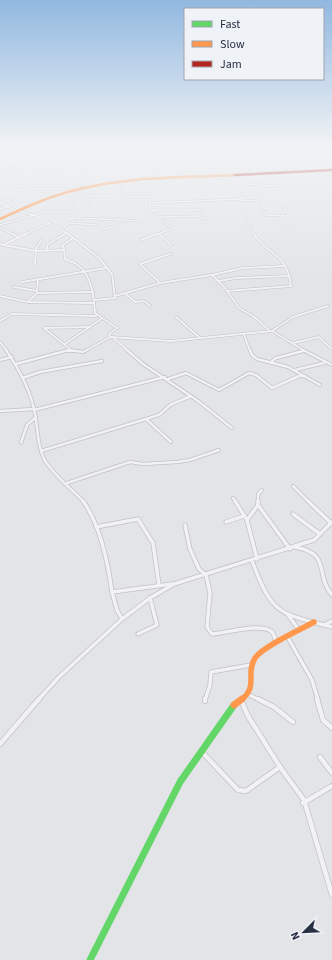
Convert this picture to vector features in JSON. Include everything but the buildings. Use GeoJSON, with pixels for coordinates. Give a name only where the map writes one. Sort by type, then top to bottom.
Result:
{"type":"FeatureCollection","features":[{"type":"Feature","properties":{"kind":"street"},"geometry":{"type":"LineString","coordinates":[[0,219],[56,192]]}},
{"type":"Feature","properties":{"kind":"street"},"geometry":{"type":"LineString","coordinates":[[17,211],[50,196],[65,192]]}},
{"type":"Feature","properties":{"kind":"street"},"geometry":{"type":"LineString","coordinates":[[79,192],[86,196],[91,202],[92,209],[102,216],[103,219]]}},
{"type":"Feature","properties":{"kind":"street"},"geometry":{"type":"LineString","coordinates":[[120,192],[119,196],[150,197]]}},
{"type":"Feature","properties":{"kind":"street"},"geometry":{"type":"LineString","coordinates":[[141,240],[172,229],[151,210],[149,203],[153,192]]}},
{"type":"Feature","properties":{"kind":"street"},"geometry":{"type":"LineString","coordinates":[[274,192],[288,216],[288,226]]}},
{"type":"Feature","properties":{"kind":"street"},"geometry":{"type":"LineString","coordinates":[[36,194],[50,195]]}},
{"type":"Feature","properties":{"kind":"street"},"geometry":{"type":"LineString","coordinates":[[227,291],[291,286],[289,271],[275,252],[261,244],[254,235],[245,216],[239,194],[276,194]]}},
{"type":"Feature","properties":{"kind":"street"},"geometry":{"type":"LineString","coordinates":[[86,196],[113,196]]}},
{"type":"Feature","properties":{"kind":"street"},"geometry":{"type":"LineString","coordinates":[[63,229],[76,209],[72,200],[73,198]]}},
{"type":"Feature","properties":{"kind":"street"},"geometry":{"type":"LineString","coordinates":[[0,203],[14,199]]}},
{"type":"Feature","properties":{"kind":"street"},"geometry":{"type":"LineString","coordinates":[[149,203],[241,200],[259,201],[264,215],[288,216]]}},
{"type":"Feature","properties":{"kind":"street"},"geometry":{"type":"LineString","coordinates":[[0,203],[17,211],[34,215],[63,229],[113,276],[115,296]]}},
{"type":"Feature","properties":{"kind":"street"},"geometry":{"type":"LineString","coordinates":[[0,209],[6,207]]}},
{"type":"Feature","properties":{"kind":"street"},"geometry":{"type":"LineString","coordinates":[[151,210],[200,210]]}},
{"type":"Feature","properties":{"kind":"street"},"geometry":{"type":"LineString","coordinates":[[0,225],[45,212],[74,212]]}},
{"type":"Feature","properties":{"kind":"street"},"geometry":{"type":"LineString","coordinates":[[160,217],[193,216],[205,219]]}},
{"type":"Feature","properties":{"kind":"street"},"geometry":{"type":"LineString","coordinates":[[71,218],[140,221]]}},
{"type":"Feature","properties":{"kind":"street"},"geometry":{"type":"LineString","coordinates":[[103,230],[117,225],[118,220]]}},
{"type":"Feature","properties":{"kind":"street"},"geometry":{"type":"LineString","coordinates":[[1,245],[50,223]]}},
{"type":"Feature","properties":{"kind":"street"},"geometry":{"type":"LineString","coordinates":[[68,223],[98,225]]}},
{"type":"Feature","properties":{"kind":"street"},"geometry":{"type":"LineString","coordinates":[[0,228],[18,237]]}},
{"type":"Feature","properties":{"kind":"street"},"geometry":{"type":"LineString","coordinates":[[46,251],[48,244],[67,233]]}},
{"type":"Feature","properties":{"kind":"street"},"geometry":{"type":"LineString","coordinates":[[158,234],[171,245]]}},
{"type":"Feature","properties":{"kind":"street"},"geometry":{"type":"LineString","coordinates":[[72,238],[62,246],[66,260],[79,265],[85,272],[94,292],[95,300],[93,303],[96,316]]}},
{"type":"Feature","properties":{"kind":"street"},"geometry":{"type":"LineString","coordinates":[[35,264],[37,244],[42,240]]}},
{"type":"Feature","properties":{"kind":"street"},"geometry":{"type":"LineString","coordinates":[[1,245],[36,251],[64,250]]}},
{"type":"Feature","properties":{"kind":"street"},"geometry":{"type":"LineString","coordinates":[[160,283],[140,264],[170,254]]}},
{"type":"Feature","properties":{"kind":"street"},"geometry":{"type":"LineString","coordinates":[[95,300],[115,298],[115,296],[160,283],[212,275],[243,268],[285,266]]}},
{"type":"Feature","properties":{"kind":"street"},"geometry":{"type":"LineString","coordinates":[[22,282],[106,268]]}},
{"type":"Feature","properties":{"kind":"street"},"geometry":{"type":"LineString","coordinates":[[212,275],[219,281],[239,308],[253,316],[271,331],[280,334],[324,363],[332,365]]}},
{"type":"Feature","properties":{"kind":"street"},"geometry":{"type":"LineString","coordinates":[[219,281],[245,277],[290,276]]}},
{"type":"Feature","properties":{"kind":"street"},"geometry":{"type":"LineString","coordinates":[[28,302],[37,292],[38,279]]}},
{"type":"Feature","properties":{"kind":"street"},"geometry":{"type":"LineString","coordinates":[[14,287],[37,292],[94,292]]}},
{"type":"Feature","properties":{"kind":"street"},"geometry":{"type":"LineString","coordinates":[[125,293],[135,302],[144,301],[150,306]]}},
{"type":"Feature","properties":{"kind":"street"},"geometry":{"type":"LineString","coordinates":[[0,296],[28,302],[93,303]]}},
{"type":"Feature","properties":{"kind":"street"},"geometry":{"type":"LineString","coordinates":[[16,364],[72,350],[83,352],[111,337],[171,341],[199,337],[244,335],[271,331],[293,317],[328,306]]}},
{"type":"Feature","properties":{"kind":"street"},"geometry":{"type":"LineString","coordinates":[[0,321],[12,314],[96,316],[117,328],[109,334],[111,337],[143,364],[166,378],[232,428]]}},
{"type":"Feature","properties":{"kind":"street"},"geometry":{"type":"LineString","coordinates":[[176,318],[199,337]]}},
{"type":"Feature","properties":{"kind":"street"},"geometry":{"type":"LineString","coordinates":[[65,344],[102,319]]}},
{"type":"Feature","properties":{"kind":"street"},"geometry":{"type":"LineString","coordinates":[[72,350],[44,328],[90,328]]}},
{"type":"Feature","properties":{"kind":"street"},"geometry":{"type":"LineString","coordinates":[[244,335],[252,355],[260,360],[294,370],[320,385]]}},
{"type":"Feature","properties":{"kind":"street"},"geometry":{"type":"LineString","coordinates":[[293,343],[319,337],[332,349]]}},
{"type":"Feature","properties":{"kind":"street"},"geometry":{"type":"LineString","coordinates":[[0,342],[12,357],[22,378],[36,417],[41,451],[49,466],[86,504],[93,517],[117,610],[122,619]]}},
{"type":"Feature","properties":{"kind":"street"},"geometry":{"type":"LineString","coordinates":[[271,362],[276,358],[304,350]]}},
{"type":"Feature","properties":{"kind":"street"},"geometry":{"type":"LineString","coordinates":[[0,360],[12,357]]}},
{"type":"Feature","properties":{"kind":"street"},"geometry":{"type":"LineString","coordinates":[[22,378],[40,372],[102,361]]}},
{"type":"Feature","properties":{"kind":"street"},"geometry":{"type":"LineString","coordinates":[[294,370],[324,363]]}},
{"type":"Feature","properties":{"kind":"street"},"geometry":{"type":"LineString","coordinates":[[0,416],[1,411],[34,410],[186,373],[216,390],[219,390],[249,373],[256,375],[272,388],[299,376],[305,376]]}},
{"type":"Feature","properties":{"kind":"street"},"geometry":{"type":"LineString","coordinates":[[41,451],[163,413],[170,405],[191,396]]}},
{"type":"Feature","properties":{"kind":"street"},"geometry":{"type":"LineString","coordinates":[[21,443],[27,425],[36,417]]}},
{"type":"Feature","properties":{"kind":"street"},"geometry":{"type":"LineString","coordinates":[[146,419],[171,442]]}},
{"type":"Feature","properties":{"kind":"street"},"geometry":{"type":"LineString","coordinates":[[67,483],[130,462],[143,464],[177,462],[195,459],[219,450]]}},
{"type":"Feature","properties":{"kind":"street"},"geometry":{"type":"LineString","coordinates":[[0,744],[59,677],[122,619],[150,598],[174,584],[252,561],[314,540],[332,523],[318,512],[294,486]]}},
{"type":"Feature","properties":{"kind":"street"},"geometry":{"type":"LineString","coordinates":[[262,490],[258,494],[258,505],[290,549]]}},
{"type":"Feature","properties":{"kind":"street"},"geometry":{"type":"LineString","coordinates":[[233,498],[247,520],[258,559]]}},
{"type":"Feature","properties":{"kind":"street"},"geometry":{"type":"LineString","coordinates":[[247,520],[258,505]]}},
{"type":"Feature","properties":{"kind":"street"},"geometry":{"type":"LineString","coordinates":[[292,514],[320,534]]}},
{"type":"Feature","properties":{"kind":"street"},"geometry":{"type":"LineString","coordinates":[[226,522],[244,516]]}},
{"type":"Feature","properties":{"kind":"street"},"geometry":{"type":"LineString","coordinates":[[96,527],[138,519],[148,530],[156,547],[159,585]]}},
{"type":"Feature","properties":{"kind":"street"},"geometry":{"type":"LineString","coordinates":[[185,525],[190,549],[199,569],[206,574],[210,593],[207,627],[210,633],[222,634],[252,628],[269,630],[272,632],[276,642]]}},
{"type":"Feature","properties":{"kind":"street"},"geometry":{"type":"LineString","coordinates":[[294,547],[317,553],[320,556],[326,588],[332,595]]}},
{"type":"Feature","properties":{"kind":"street"},"geometry":{"type":"LineString","coordinates":[[252,561],[260,581],[275,605],[288,616],[299,630]]}},
{"type":"Feature","properties":{"kind":"street"},"geometry":{"type":"LineString","coordinates":[[112,592],[174,584]]}},
{"type":"Feature","properties":{"kind":"street"},"geometry":{"type":"LineString","coordinates":[[138,634],[157,625],[150,598]]}},
{"type":"Feature","properties":{"kind":"street"},"geometry":{"type":"LineString","coordinates":[[288,616],[332,627]]}},
{"type":"Feature","properties":{"kind":"street"},"geometry":{"type":"LineString","coordinates":[[324,625],[332,621]]}},
{"type":"Feature","properties":{"kind":"street"},"geometry":{"type":"LineString","coordinates":[[90,960],[158,829],[180,782],[231,708],[247,694],[252,682],[251,665],[254,658],[261,651],[276,642],[314,622]]}},
{"type":"Feature","properties":{"kind":"street"},"geometry":{"type":"LineString","coordinates":[[287,636],[312,680],[323,720],[332,728]]}},
{"type":"Feature","properties":{"kind":"street"},"geometry":{"type":"LineString","coordinates":[[205,701],[210,685],[211,672],[251,665]]}},
{"type":"Feature","properties":{"kind":"street"},"geometry":{"type":"LineString","coordinates":[[247,694],[274,707],[293,722]]}},
{"type":"Feature","properties":{"kind":"street"},"geometry":{"type":"LineString","coordinates":[[241,700],[248,716],[280,767],[304,800],[332,895]]}},
{"type":"Feature","properties":{"kind":"street"},"geometry":{"type":"LineString","coordinates":[[202,752],[238,790],[242,792],[246,791],[280,767]]}},
{"type":"Feature","properties":{"kind":"street"},"geometry":{"type":"LineString","coordinates":[[320,757],[332,773]]}},
{"type":"Feature","properties":{"kind":"street"},"geometry":{"type":"LineString","coordinates":[[304,803],[332,786]]}},
{"type":"Feature","properties":{"kind":"traffic: fast"},"geometry":{"type":"LineString","coordinates":[[90,960],[180,782],[234,705]]}},
{"type":"Feature","properties":{"kind":"traffic: slow"},"geometry":{"type":"LineString","coordinates":[[0,219],[69,192]]}},
{"type":"Feature","properties":{"kind":"traffic: slow"},"geometry":{"type":"LineString","coordinates":[[234,705],[249,693],[252,682],[253,663],[261,651],[314,622]]}}]}
